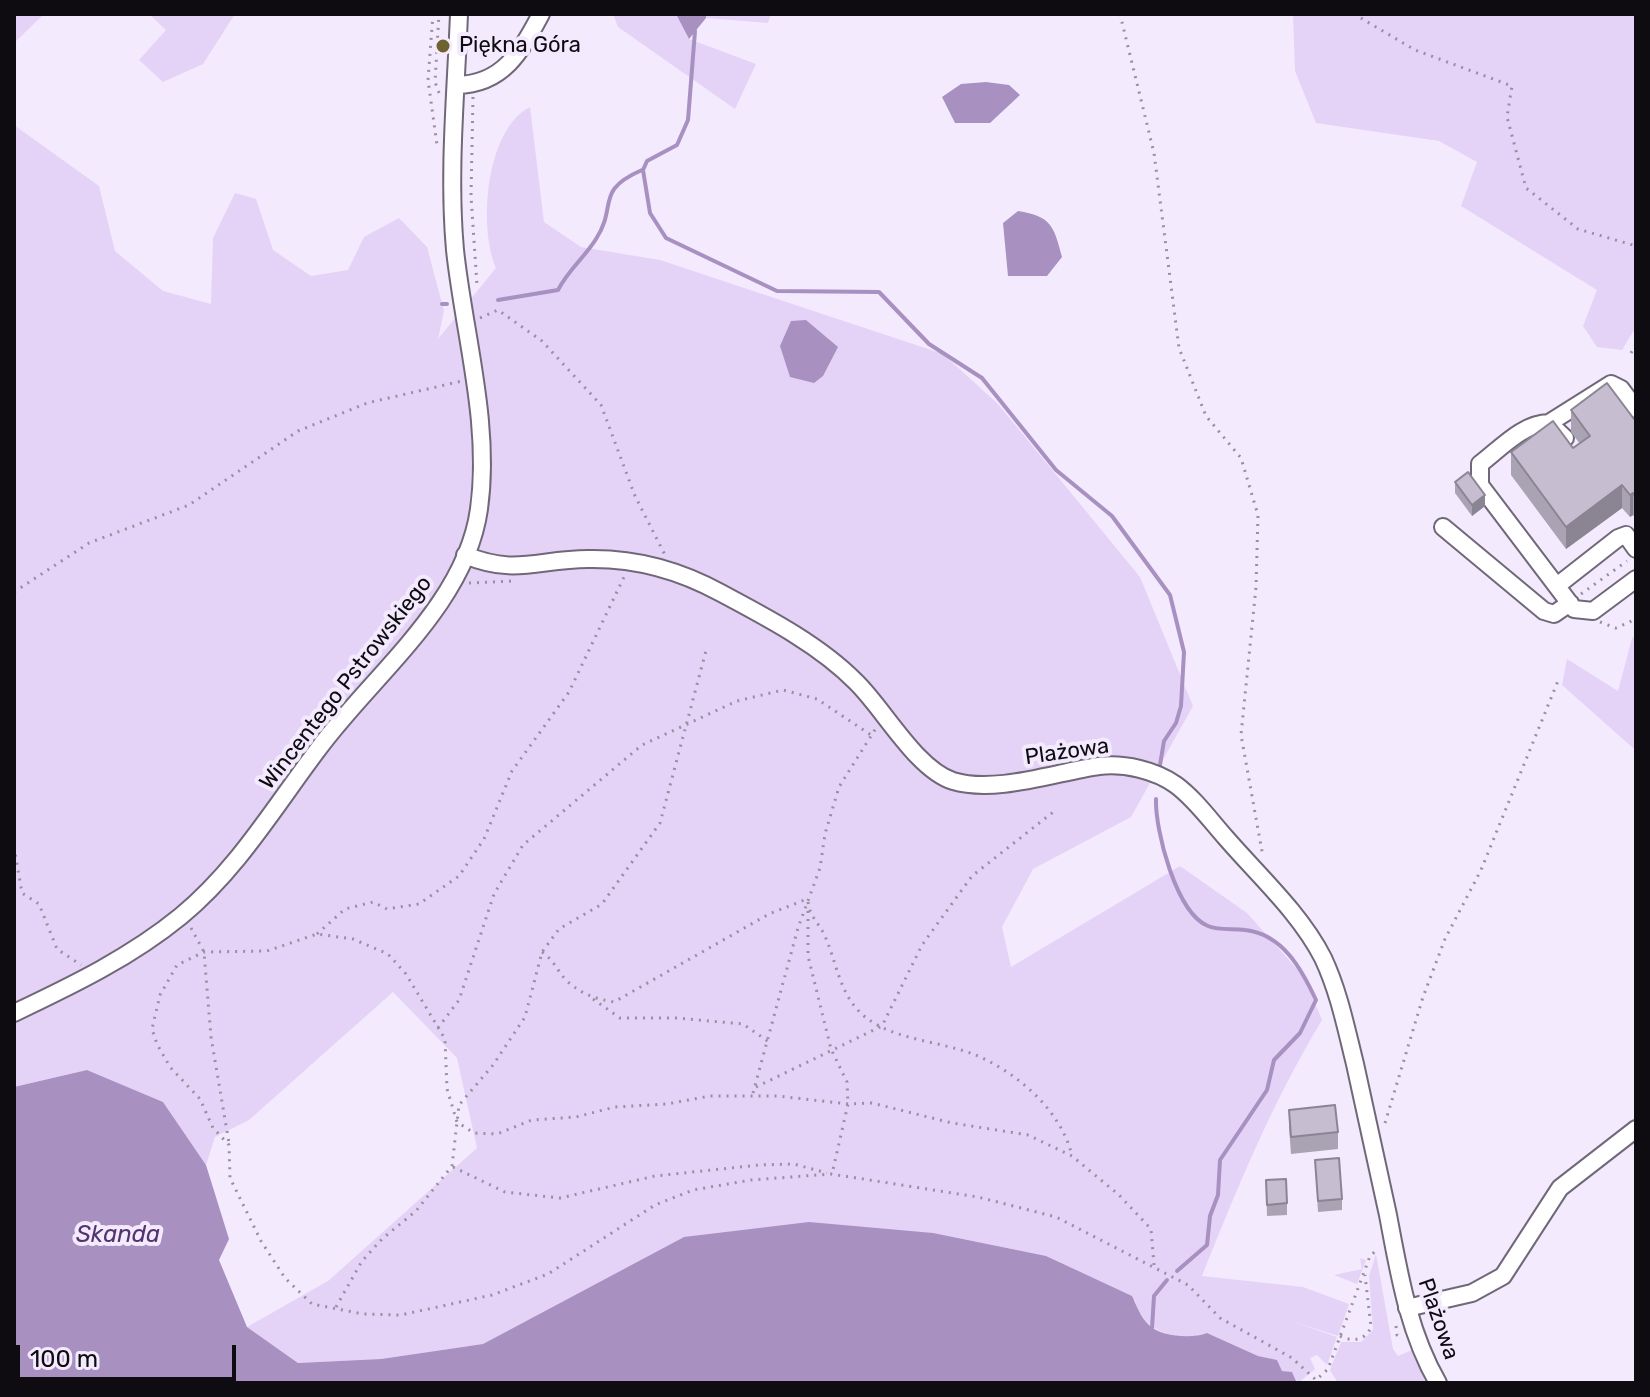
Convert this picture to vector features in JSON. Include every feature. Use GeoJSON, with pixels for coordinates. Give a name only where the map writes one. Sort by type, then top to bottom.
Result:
{"type":"FeatureCollection","features":[{"type":"Feature","properties":{"kind":"street","name":"Wincentego Pstrowskiego"},"geometry":{"type":"LineString","coordinates":[[14,1013],[95,974],[184,914],[229,868],[319,747],[424,622],[465,555],[479,510],[482,471],[474,379],[454,232],[465,84],[459,14]]}},
{"type":"Feature","properties":{"kind":"street"},"geometry":{"type":"LineString","coordinates":[[465,84],[493,78],[507,68],[520,53],[541,14]]}},
{"type":"Feature","properties":{"kind":"street"},"geometry":{"type":"LineString","coordinates":[[1636,409],[1621,389],[1611,384],[1549,423],[1526,428],[1480,464],[1478,475],[1480,485],[1570,603],[1581,612],[1593,611],[1636,579]]}},
{"type":"Feature","properties":{"kind":"street"},"geometry":{"type":"LineString","coordinates":[[1549,423],[1573,448]]}},
{"type":"Feature","properties":{"kind":"street"},"geometry":{"type":"LineString","coordinates":[[1443,527],[1544,611],[1554,614],[1570,603]]}},
{"type":"Feature","properties":{"kind":"street"},"geometry":{"type":"LineString","coordinates":[[1558,585],[1618,538],[1626,535],[1636,551]]}},
{"type":"Feature","properties":{"kind":"street","name":"Plażowa"},"geometry":{"type":"LineString","coordinates":[[465,555],[496,567],[514,568],[586,558],[629,561],[671,570],[724,594],[830,660],[855,681],[924,761],[953,781],[1004,782],[1101,766],[1122,766],[1156,774],[1190,797],[1294,915],[1312,939],[1335,987],[1401,1314],[1415,1335],[1438,1383]]}},
{"type":"Feature","properties":{"kind":"street"},"geometry":{"type":"LineString","coordinates":[[1401,1314],[1472,1293],[1503,1276],[1560,1188],[1636,1129]]}},
{"type":"Feature","properties":{"kind":"path"},"geometry":{"type":"LineString","coordinates":[[1120,14],[1154,153],[1179,348],[1206,416],[1241,458],[1258,515],[1256,587],[1241,735],[1265,868]]}},
{"type":"Feature","properties":{"kind":"path"},"geometry":{"type":"LineString","coordinates":[[1354,14],[1415,50],[1512,86],[1507,117],[1526,188],[1578,229],[1636,246]]}},
{"type":"Feature","properties":{"kind":"path"},"geometry":{"type":"LineString","coordinates":[[465,84],[477,294]]}},
{"type":"Feature","properties":{"kind":"path"},"geometry":{"type":"LineString","coordinates":[[477,306],[478,319],[498,310],[542,341],[601,405],[635,496],[671,570]]}},
{"type":"Feature","properties":{"kind":"path"},"geometry":{"type":"LineString","coordinates":[[1631,353],[1636,344]]}},
{"type":"Feature","properties":{"kind":"path"},"geometry":{"type":"LineString","coordinates":[[14,592],[89,543],[189,505],[298,431],[367,403],[474,379]]}},
{"type":"Feature","properties":{"kind":"path"},"geometry":{"type":"LineString","coordinates":[[1570,603],[1636,551]]}},
{"type":"Feature","properties":{"kind":"path"},"geometry":{"type":"LineString","coordinates":[[229,1145],[213,1128],[200,1099],[170,1067],[152,1029],[168,978],[177,965],[204,952],[267,951],[317,934],[345,909],[373,902],[387,909],[419,904],[459,876],[484,839],[512,771],[569,692],[624,577]]}},
{"type":"Feature","properties":{"kind":"path"},"geometry":{"type":"LineString","coordinates":[[467,584],[522,580]]}},
{"type":"Feature","properties":{"kind":"path"},"geometry":{"type":"LineString","coordinates":[[335,1308],[362,1261],[382,1239],[416,1211],[452,1166],[459,1105],[493,1065],[525,1017],[542,952],[559,929],[602,904],[660,823],[680,759],[684,724],[707,647]]}},
{"type":"Feature","properties":{"kind":"path"},"geometry":{"type":"LineString","coordinates":[[1384,1129],[1434,968],[1481,870],[1558,681]]}},
{"type":"Feature","properties":{"kind":"path"},"geometry":{"type":"LineString","coordinates":[[438,1028],[459,1000],[494,894],[523,845],[642,745],[737,701],[783,690],[817,699],[871,735]]}},
{"type":"Feature","properties":{"kind":"path"},"geometry":{"type":"LineString","coordinates":[[753,1095],[807,899],[820,868],[825,834],[839,787],[878,725],[884,733]]}},
{"type":"Feature","properties":{"kind":"path"},"geometry":{"type":"LineString","coordinates":[[756,1087],[882,1026],[922,945],[972,876],[1057,809]]}},
{"type":"Feature","properties":{"kind":"path"},"geometry":{"type":"LineString","coordinates":[[14,847],[22,893],[39,904],[57,949],[95,974]]}},
{"type":"Feature","properties":{"kind":"path"},"geometry":{"type":"LineString","coordinates":[[590,997],[614,1002],[745,927],[807,899]]}},
{"type":"Feature","properties":{"kind":"path"},"geometry":{"type":"LineString","coordinates":[[807,899],[810,916],[824,933],[850,1000],[865,1017],[882,1026],[973,1054],[1015,1079],[1050,1110],[1068,1140],[1072,1156]]}},
{"type":"Feature","properties":{"kind":"path"},"geometry":{"type":"LineString","coordinates":[[807,899],[808,956],[831,1049],[847,1082],[848,1104],[831,1174]]}},
{"type":"Feature","properties":{"kind":"path"},"geometry":{"type":"LineString","coordinates":[[184,914],[204,952],[211,1037],[229,1145],[230,1178],[261,1241],[285,1278],[312,1304],[363,1314],[401,1315],[492,1295],[548,1274],[655,1205],[693,1190],[751,1180],[831,1174]]}},
{"type":"Feature","properties":{"kind":"path"},"geometry":{"type":"LineString","coordinates":[[317,934],[353,939],[388,954],[406,974],[445,1039],[447,1089],[457,1122],[474,1133],[497,1134],[532,1120],[576,1117],[615,1107],[667,1104],[710,1096],[753,1095],[848,1104],[872,1103],[952,1123],[1028,1135],[1072,1156],[1119,1195],[1151,1229],[1154,1265]]}},
{"type":"Feature","properties":{"kind":"path"},"geometry":{"type":"LineString","coordinates":[[542,952],[552,959],[566,980],[620,1018],[677,1018],[743,1024],[769,1042]]}},
{"type":"Feature","properties":{"kind":"path"},"geometry":{"type":"LineString","coordinates":[[452,1166],[505,1192],[560,1198],[655,1176],[794,1164],[831,1174],[978,1197],[1056,1217],[1154,1265],[1188,1285],[1220,1318],[1292,1358],[1316,1380],[1328,1369],[1370,1256],[1380,1248],[1383,1255]]}},
{"type":"Feature","properties":{"kind":"path"},"geometry":{"type":"LineString","coordinates":[[1340,1336],[1357,1340],[1368,1334],[1371,1327],[1365,1271]]}},
{"type":"Feature","properties":{"kind":"path"},"geometry":{"type":"LineString","coordinates":[[1401,1314],[1398,1338],[1415,1335],[1448,1313]]}},
{"type":"Feature","properties":{"kind":"shaded area"},"geometry":{"type":"Polygon","coordinates":[[[14,14],[42,16],[14,43],[14,14]]]}},
{"type":"Feature","properties":{"kind":"shaded area"},"geometry":{"type":"Polygon","coordinates":[[[149,14],[235,14],[203,64],[163,82],[139,60],[166,30],[149,14]]]}},
{"type":"Feature","properties":{"kind":"shaded area"},"geometry":{"type":"Polygon","coordinates":[[[613,14],[676,14],[689,39],[756,64],[735,109],[618,27],[613,14]]]}},
{"type":"Feature","properties":{"kind":"shaded area"},"geometry":{"type":"Polygon","coordinates":[[[706,14],[771,14],[768,23],[706,18],[706,14]]]}},
{"type":"Feature","properties":{"kind":"shaded area"},"geometry":{"type":"Polygon","coordinates":[[[1293,14],[1636,14],[1636,327],[1622,350],[1597,347],[1583,326],[1597,290],[1461,206],[1477,162],[1439,141],[1316,123],[1295,71],[1293,14]]]}},
{"type":"Feature","properties":{"kind":"shaded area"},"geometry":{"type":"Polygon","coordinates":[[[530,107],[544,222],[581,247],[660,260],[943,354],[998,404],[1140,577],[1193,706],[1131,817],[1033,869],[1002,927],[1011,967],[1180,866],[1247,913],[1305,978],[1322,1020],[1272,1113],[1202,1276],[1303,1287],[1349,1304],[1338,1336],[1289,1320],[1337,1337],[1327,1365],[1317,1355],[1310,1358],[1315,1369],[1298,1383],[1292,1373],[1282,1371],[1276,1360],[1258,1356],[1207,1333],[1174,1336],[1153,1327],[1138,1311],[1135,1300],[684,1237],[483,1344],[381,1359],[298,1363],[247,1327],[328,1281],[477,1148],[457,1058],[393,992],[249,1120],[215,1137],[206,1165],[163,1102],[87,1070],[14,1087],[14,125],[99,186],[115,251],[163,291],[211,304],[213,238],[235,193],[256,199],[273,250],[311,276],[348,270],[364,237],[399,218],[427,247],[444,311],[438,339],[496,268],[488,228],[490,180],[504,136],[515,119],[530,107]]]}},
{"type":"Feature","properties":{"kind":"shaded area"},"geometry":{"type":"Polygon","coordinates":[[[1636,637],[1636,746],[1633,748],[1562,685],[1567,659],[1618,691],[1632,638],[1636,637]]]}},
{"type":"Feature","properties":{"kind":"shaded area"},"geometry":{"type":"Polygon","coordinates":[[[1376,1254],[1393,1349],[1398,1356],[1412,1350],[1429,1383],[1338,1383],[1330,1370],[1341,1342],[1361,1342],[1373,1330],[1369,1276],[1376,1254]]]}},
{"type":"Feature","properties":{"kind":"shaded area"},"geometry":{"type":"Polygon","coordinates":[[[1360,1258],[1366,1260],[1357,1284],[1334,1275],[1362,1269],[1360,1258]]]}},
{"type":"Feature","properties":{"kind":"water"},"geometry":{"type":"Polygon","coordinates":[[[676,14],[706,14],[706,18],[689,39],[676,14]]]}},
{"type":"Feature","properties":{"kind":"water"},"geometry":{"type":"Polygon","coordinates":[[[986,82],[1009,85],[1020,95],[990,123],[955,123],[942,97],[961,84],[986,82]]]}},
{"type":"Feature","properties":{"kind":"water"},"geometry":{"type":"Polygon","coordinates":[[[1018,211],[1038,216],[1053,230],[1062,257],[1047,276],[1008,276],[1003,223],[1018,211]]]}},
{"type":"Feature","properties":{"kind":"water"},"geometry":{"type":"Polygon","coordinates":[[[806,320],[838,347],[823,376],[814,383],[790,377],[780,346],[791,321],[806,320]]]}},
{"type":"Feature","properties":{"kind":"water","name":"Skanda"},"geometry":{"type":"Polygon","coordinates":[[[87,1070],[163,1102],[206,1165],[229,1239],[219,1260],[247,1327],[298,1363],[381,1359],[483,1344],[684,1237],[809,1222],[933,1233],[1046,1256],[1132,1296],[1143,1318],[1154,1329],[1177,1336],[1207,1333],[1258,1356],[1277,1360],[1282,1371],[1292,1372],[1297,1383],[14,1383],[14,1087],[87,1070]]]}},
{"type":"Feature","properties":{"kind":"building"},"geometry":{"type":"Polygon","coordinates":[[[1607,383],[1634,419],[1636,417],[1636,497],[1622,485],[1566,527],[1511,452],[1553,421],[1573,448],[1590,436],[1571,410],[1607,383]]]}},
{"type":"Feature","properties":{"kind":"building"},"geometry":{"type":"Polygon","coordinates":[[[1468,472],[1485,495],[1472,505],[1455,482],[1468,472]]]}},
{"type":"Feature","properties":{"kind":"building"},"geometry":{"type":"Polygon","coordinates":[[[1335,1105],[1338,1132],[1291,1137],[1289,1110],[1335,1105]]]}},
{"type":"Feature","properties":{"kind":"building"},"geometry":{"type":"Polygon","coordinates":[[[1339,1158],[1342,1199],[1318,1201],[1315,1160],[1339,1158]]]}},
{"type":"Feature","properties":{"kind":"building"},"geometry":{"type":"Polygon","coordinates":[[[1286,1179],[1287,1203],[1267,1205],[1266,1180],[1286,1179]]]}},
{"type":"Feature","properties":{"kind":"waterway"},"geometry":{"type":"LineString","coordinates":[[695,31],[688,120],[677,145],[647,161],[643,170],[650,213],[666,238],[777,291],[879,292],[929,344],[982,378],[1056,470],[1112,516],[1170,595],[1184,652],[1181,706],[1176,723],[1164,741],[1159,771]]}},
{"type":"Feature","properties":{"kind":"waterway"},"geometry":{"type":"LineString","coordinates":[[498,300],[558,290],[596,239],[612,192],[627,178],[642,170]]}},
{"type":"Feature","properties":{"kind":"waterway"},"geometry":{"type":"LineString","coordinates":[[442,304],[447,304]]}},
{"type":"Feature","properties":{"kind":"waterway"},"geometry":{"type":"LineString","coordinates":[[1156,799],[1164,849],[1186,905],[1197,918],[1213,928],[1245,930],[1270,938],[1290,955],[1316,1000],[1300,1033],[1274,1060],[1267,1090],[1220,1160],[1218,1195],[1210,1216],[1207,1245],[1177,1271]]}},
{"type":"Feature","properties":{"kind":"waterway"},"geometry":{"type":"LineString","coordinates":[[1152,1328],[1154,1296],[1167,1280]]}},
{"type":"Feature","properties":{"kind":"place","name":"Piękna Góra"},"geometry":{"type":"Point","coordinates":[443,46]}}]}
